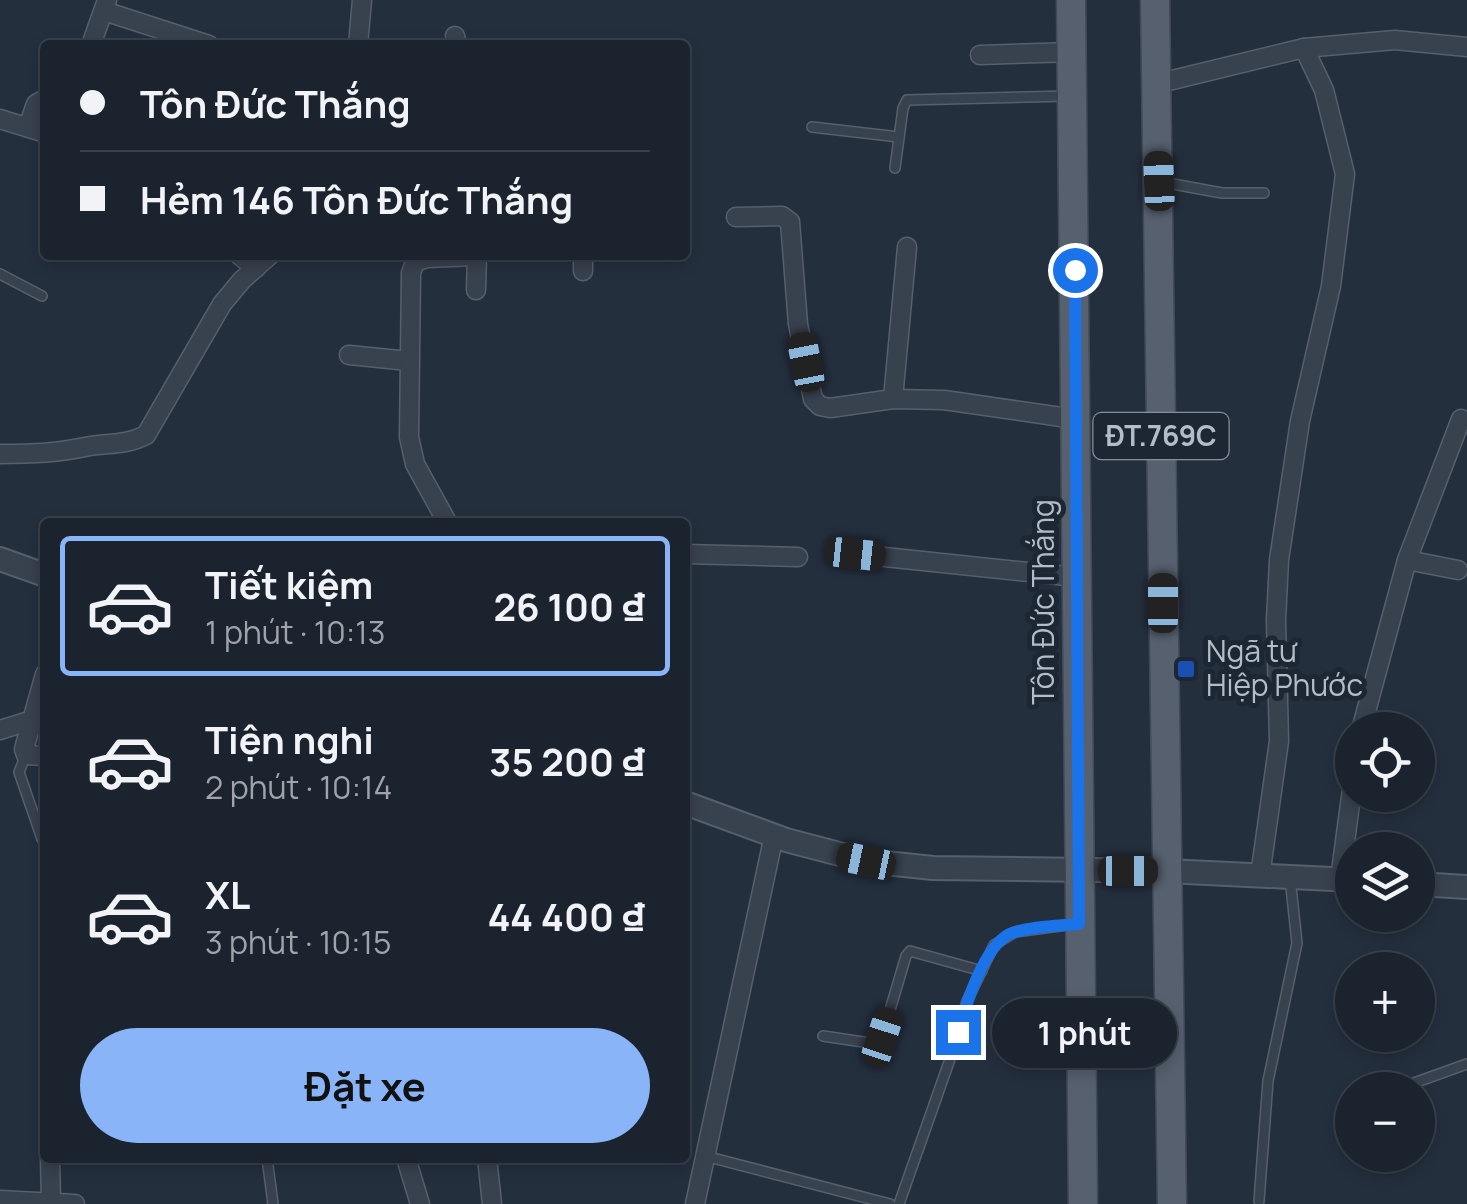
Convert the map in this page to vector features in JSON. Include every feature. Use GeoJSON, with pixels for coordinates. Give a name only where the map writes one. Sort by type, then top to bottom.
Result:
{"type":"FeatureCollection","features":[{"type":"Feature","properties":{"kind":"main road","name":"Tôn Đức Thắng"},"geometry":{"type":"LineString","coordinates":[[1071,0],[1083,1204]]}},
{"type":"Feature","properties":{"kind":"main road","name":"ĐT.769C"},"geometry":{"type":"LineString","coordinates":[[1155,0],[1172,1204]]}},
{"type":"Feature","properties":{"kind":"street"},"geometry":{"type":"LineString","coordinates":[[358,40],[362,0]]}},
{"type":"Feature","properties":{"kind":"street"},"geometry":{"type":"LineString","coordinates":[[93,40],[105,6],[197,40]]}},
{"type":"Feature","properties":{"kind":"street"},"geometry":{"type":"LineString","coordinates":[[1156,84],[1304,48],[1395,40],[1467,47]]}},
{"type":"Feature","properties":{"kind":"street"},"geometry":{"type":"LineString","coordinates":[[1260,876],[1279,740],[1279,560],[1300,421],[1331,286],[1345,174],[1324,90],[1304,48]]}},
{"type":"Feature","properties":{"kind":"street"},"geometry":{"type":"LineString","coordinates":[[980,55],[1072,52]]}},
{"type":"Feature","properties":{"kind":"street"},"geometry":{"type":"LineString","coordinates":[[0,119],[36,130],[36,104],[40,102]]}},
{"type":"Feature","properties":{"kind":"street"},"geometry":{"type":"LineString","coordinates":[[736,217],[782,216],[790,222],[794,290],[813,400],[820,406],[893,399],[964,402],[1075,419]]}},
{"type":"Feature","properties":{"kind":"street"},"geometry":{"type":"LineString","coordinates":[[893,399],[908,247]]}},
{"type":"Feature","properties":{"kind":"street"},"geometry":{"type":"LineString","coordinates":[[421,260],[415,262],[411,273],[409,438],[415,464],[445,518]]}},
{"type":"Feature","properties":{"kind":"street"},"geometry":{"type":"LineString","coordinates":[[476,260],[476,290]]}},
{"type":"Feature","properties":{"kind":"street"},"geometry":{"type":"LineString","coordinates":[[0,454],[57,454],[146,435],[222,304],[263,261]]}},
{"type":"Feature","properties":{"kind":"street"},"geometry":{"type":"LineString","coordinates":[[349,355],[408,361]]}},
{"type":"Feature","properties":{"kind":"street"},"geometry":{"type":"LineString","coordinates":[[1366,712],[1406,560],[1461,419]]}},
{"type":"Feature","properties":{"kind":"street"},"geometry":{"type":"LineString","coordinates":[[690,554],[798,557]]}},
{"type":"Feature","properties":{"kind":"street"},"geometry":{"type":"LineString","coordinates":[[856,554],[1076,577]]}},
{"type":"Feature","properties":{"kind":"street"},"geometry":{"type":"LineString","coordinates":[[0,559],[40,573]]}},
{"type":"Feature","properties":{"kind":"street"},"geometry":{"type":"LineString","coordinates":[[1406,560],[1458,570]]}},
{"type":"Feature","properties":{"kind":"street"},"geometry":{"type":"LineString","coordinates":[[36,755],[24,749],[40,692]]}},
{"type":"Feature","properties":{"kind":"street"},"geometry":{"type":"LineString","coordinates":[[0,730],[32,720]]}},
{"type":"Feature","properties":{"kind":"street"},"geometry":{"type":"LineString","coordinates":[[690,811],[866,861],[933,868],[1166,871],[1335,879]]}},
{"type":"Feature","properties":{"kind":"street"},"geometry":{"type":"LineString","coordinates":[[695,1204],[774,836]]}},
{"type":"Feature","properties":{"kind":"street"},"geometry":{"type":"LineString","coordinates":[[1435,885],[1467,886]]}},
{"type":"Feature","properties":{"kind":"street"},"geometry":{"type":"LineString","coordinates":[[50,1163],[50,1203]]}},
{"type":"Feature","properties":{"kind":"street"},"geometry":{"type":"LineString","coordinates":[[408,1163],[420,1204]]}},
{"type":"Feature","properties":{"kind":"street"},"geometry":{"type":"LineString","coordinates":[[488,1163],[492,1204]]}},
{"type":"Feature","properties":{"kind":"street"},"geometry":{"type":"LineString","coordinates":[[0,1200],[76,1204]]}},
{"type":"Feature","properties":{"kind":"lane"},"geometry":{"type":"LineString","coordinates":[[895,168],[907,100],[1074,96]]}},
{"type":"Feature","properties":{"kind":"lane"},"geometry":{"type":"LineString","coordinates":[[812,126],[899,137]]}},
{"type":"Feature","properties":{"kind":"lane"},"geometry":{"type":"LineString","coordinates":[[1159,181],[1222,193],[1264,193]]}},
{"type":"Feature","properties":{"kind":"lane"},"geometry":{"type":"LineString","coordinates":[[0,274],[42,296]]}},
{"type":"Feature","properties":{"kind":"lane"},"geometry":{"type":"LineString","coordinates":[[36,755],[19,772],[40,834]]}},
{"type":"Feature","properties":{"kind":"lane"},"geometry":{"type":"LineString","coordinates":[[1259,1201],[1268,1081],[1296,943],[1290,877]]}},
{"type":"Feature","properties":{"kind":"lane"},"geometry":{"type":"LineString","coordinates":[[899,1204],[968,1001],[994,945],[1015,932],[1079,924]]}},
{"type":"Feature","properties":{"kind":"lane"},"geometry":{"type":"LineString","coordinates":[[823,1036],[870,1043],[882,1037],[910,952],[982,971]]}},
{"type":"Feature","properties":{"kind":"lane"},"geometry":{"type":"LineString","coordinates":[[1435,1075],[1467,1064]]}},
{"type":"Feature","properties":{"kind":"lane"},"geometry":{"type":"LineString","coordinates":[[705,1156],[890,1204]]}},
{"type":"Feature","properties":{"kind":"lane"},"geometry":{"type":"LineString","coordinates":[[268,1163],[273,1204]]}},
{"type":"Feature","properties":{"kind":"place","name":"Ngã tư Hiệp Phước"},"geometry":{"type":"Point","coordinates":[1186,669]}},
{"type":"Feature","properties":{"kind":"route"},"geometry":{"type":"LineString","coordinates":[[958,1032],[968,1001],[994,945],[1002,937],[1079,924],[1075,270]]}}]}
